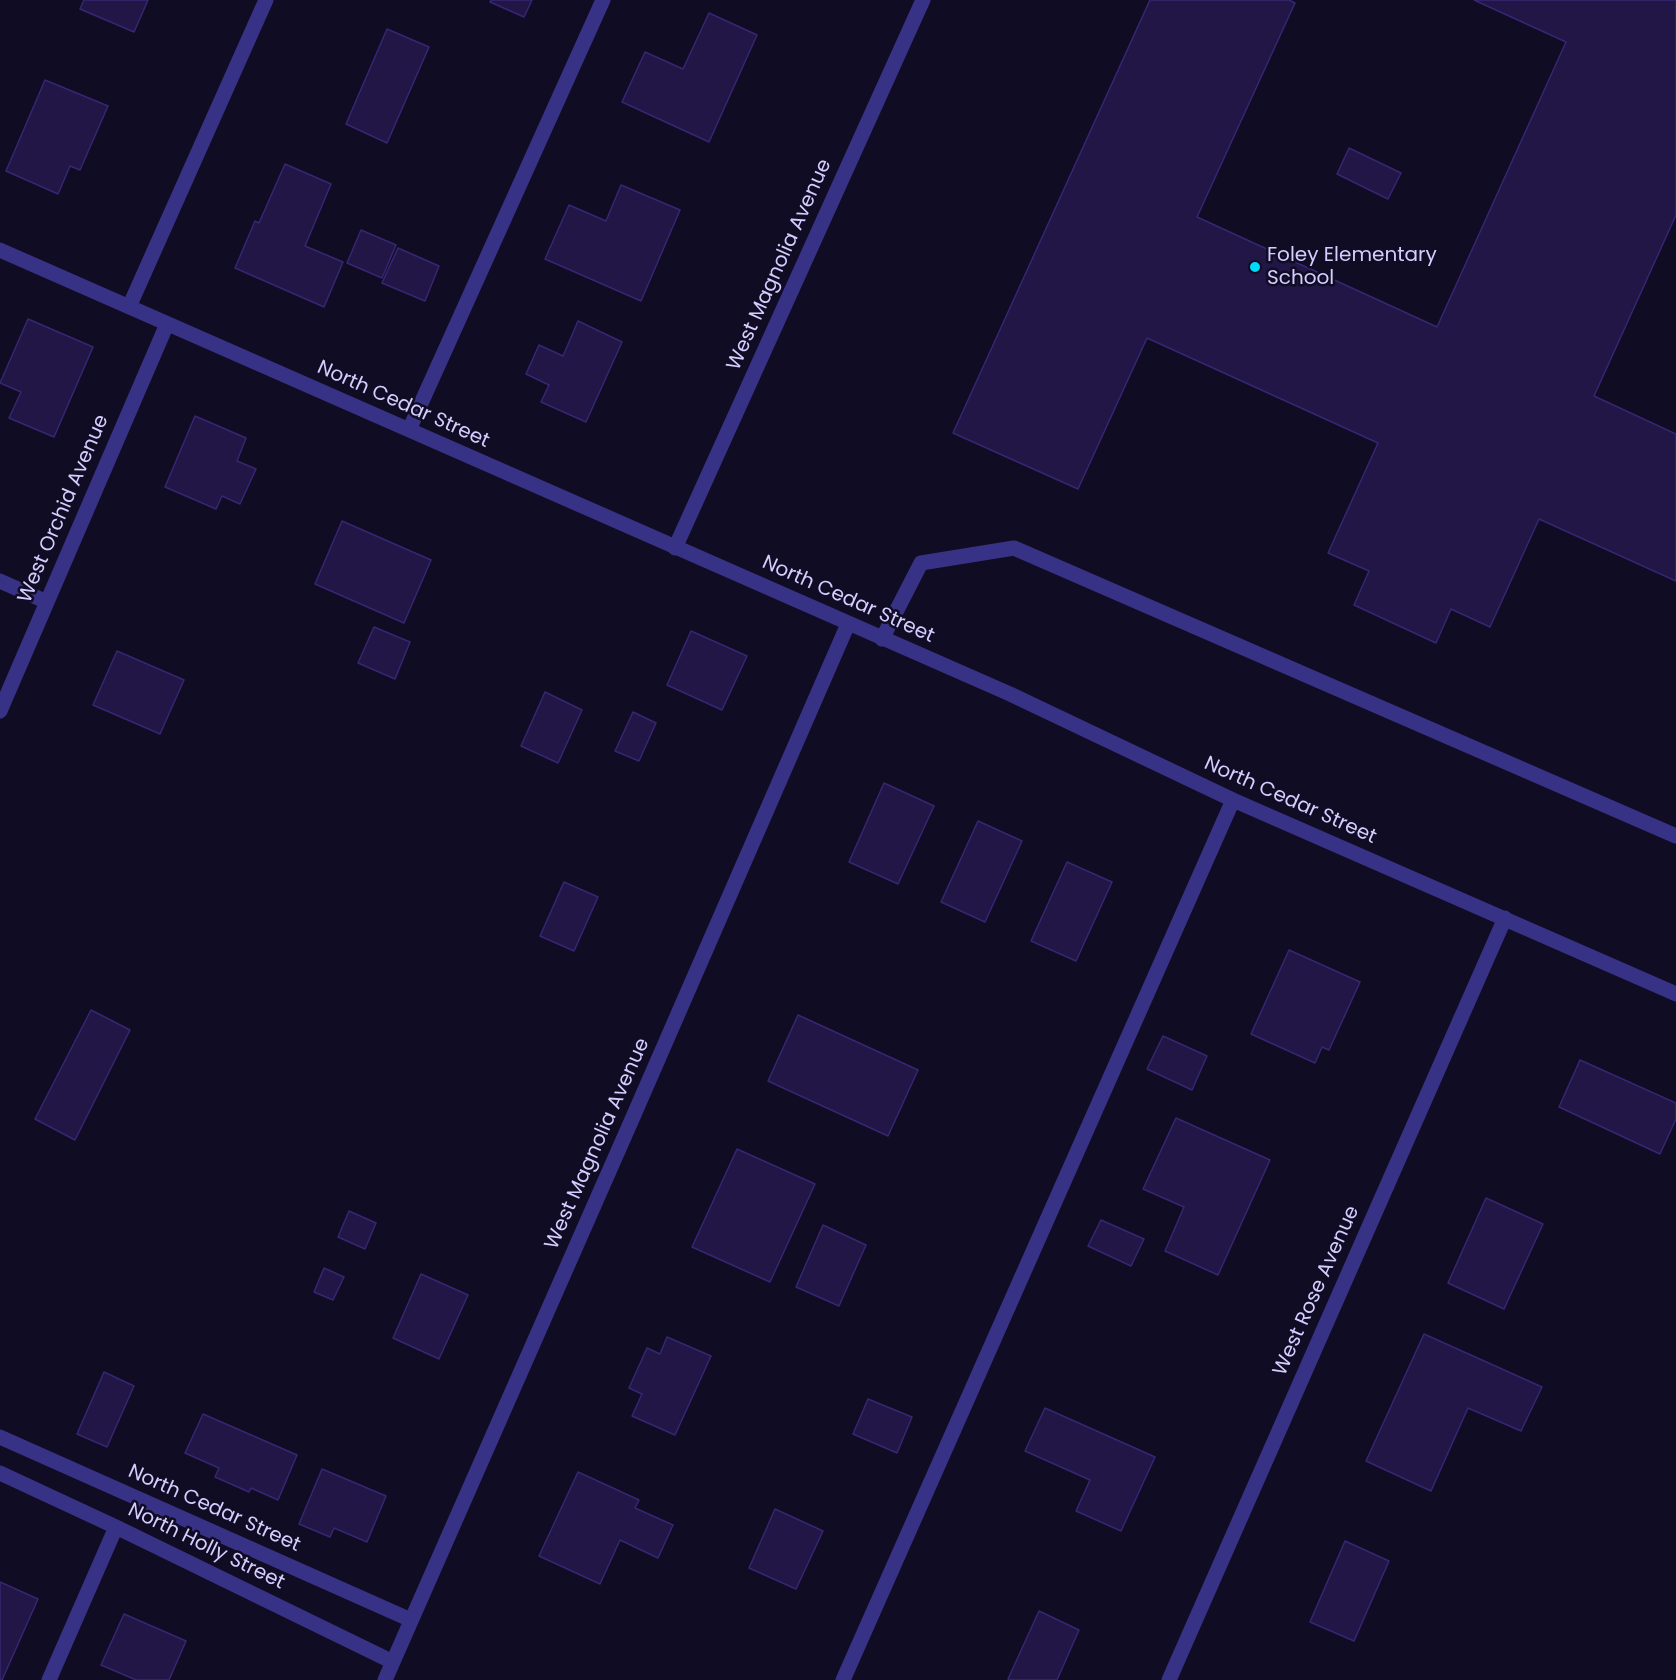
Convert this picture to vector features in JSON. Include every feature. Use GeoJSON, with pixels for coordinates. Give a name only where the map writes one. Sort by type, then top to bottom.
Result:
{"type":"FeatureCollection","features":[{"type":"Feature","properties":{"kind":"street"},"geometry":{"type":"LineString","coordinates":[[129,307],[266,0]]}},
{"type":"Feature","properties":{"kind":"street"},"geometry":{"type":"LineString","coordinates":[[409,430],[603,0]]}},
{"type":"Feature","properties":{"kind":"street","name":"West Magnolia Avenue"},"geometry":{"type":"LineString","coordinates":[[675,548],[923,0]]}},
{"type":"Feature","properties":{"kind":"street","name":"North Cedar Street"},"geometry":{"type":"LineString","coordinates":[[0,250],[1010,694],[1233,800],[1676,994]]}},
{"type":"Feature","properties":{"kind":"street","name":"West Orchid Avenue"},"geometry":{"type":"LineString","coordinates":[[0,711],[167,324]]}},
{"type":"Feature","properties":{"kind":"street"},"geometry":{"type":"LineString","coordinates":[[882,639],[921,563],[1014,548],[1676,836]]}},
{"type":"Feature","properties":{"kind":"street"},"geometry":{"type":"LineString","coordinates":[[0,581],[47,602]]}},
{"type":"Feature","properties":{"kind":"street","name":"West Magnolia Avenue"},"geometry":{"type":"LineString","coordinates":[[385,1680],[848,624]]}},
{"type":"Feature","properties":{"kind":"street"},"geometry":{"type":"LineString","coordinates":[[843,1680],[1233,800]]}},
{"type":"Feature","properties":{"kind":"street","name":"West Rose Avenue"},"geometry":{"type":"LineString","coordinates":[[1169,1680],[1504,918]]}},
{"type":"Feature","properties":{"kind":"street","name":"North Cedar Street"},"geometry":{"type":"LineString","coordinates":[[0,1437],[411,1620]]}},
{"type":"Feature","properties":{"kind":"street","name":"North Holly Street"},"geometry":{"type":"LineString","coordinates":[[0,1473],[393,1662]]}},
{"type":"Feature","properties":{"kind":"street"},"geometry":{"type":"LineString","coordinates":[[49,1680],[116,1527]]}},
{"type":"Feature","properties":{"kind":"building"},"geometry":{"type":"Polygon","coordinates":[[[84,0],[148,0],[134,32],[80,9],[84,0]]]}},
{"type":"Feature","properties":{"kind":"building"},"geometry":{"type":"Polygon","coordinates":[[[491,0],[532,0],[524,17],[490,2],[491,0]]]}},
{"type":"Feature","properties":{"kind":"building"},"geometry":{"type":"Polygon","coordinates":[[[1150,0],[1289,0],[1295,3],[1197,217],[1437,327],[1566,42],[1474,0],[1676,0],[1676,215],[1594,396],[1676,434],[1676,581],[1539,519],[1490,627],[1451,609],[1436,643],[1354,605],[1369,571],[1328,553],[1378,443],[1147,338],[1078,489],[953,433],[1150,0]]]}},
{"type":"Feature","properties":{"kind":"building"},"geometry":{"type":"Polygon","coordinates":[[[709,13],[757,35],[709,142],[622,102],[645,52],[683,69],[709,13]]]}},
{"type":"Feature","properties":{"kind":"building"},"geometry":{"type":"Polygon","coordinates":[[[387,29],[429,47],[387,143],[346,124],[387,29]]]}},
{"type":"Feature","properties":{"kind":"building"},"geometry":{"type":"Polygon","coordinates":[[[45,80],[108,106],[80,170],[70,166],[58,194],[6,171],[45,80]]]}},
{"type":"Feature","properties":{"kind":"building"},"geometry":{"type":"Polygon","coordinates":[[[1349,148],[1401,173],[1388,199],[1337,174],[1349,148]]]}},
{"type":"Feature","properties":{"kind":"building"},"geometry":{"type":"Polygon","coordinates":[[[285,164],[331,184],[305,246],[343,262],[324,307],[235,268],[255,221],[259,223],[285,164]]]}},
{"type":"Feature","properties":{"kind":"building"},"geometry":{"type":"Polygon","coordinates":[[[621,185],[680,210],[641,301],[545,259],[569,205],[606,221],[621,185]]]}},
{"type":"Feature","properties":{"kind":"building"},"geometry":{"type":"Polygon","coordinates":[[[361,230],[396,245],[382,278],[347,263],[361,230]]]}},
{"type":"Feature","properties":{"kind":"building"},"geometry":{"type":"Polygon","coordinates":[[[398,248],[439,266],[425,301],[382,283],[398,248]]]}},
{"type":"Feature","properties":{"kind":"building"},"geometry":{"type":"Polygon","coordinates":[[[28,319],[93,347],[54,437],[9,418],[21,392],[0,383],[28,319]]]}},
{"type":"Feature","properties":{"kind":"building"},"geometry":{"type":"Polygon","coordinates":[[[578,321],[622,342],[586,422],[541,402],[549,385],[526,374],[539,345],[563,356],[578,321]]]}},
{"type":"Feature","properties":{"kind":"building"},"geometry":{"type":"Polygon","coordinates":[[[195,416],[246,438],[237,461],[256,469],[240,504],[222,496],[216,509],[165,487],[195,416]]]}},
{"type":"Feature","properties":{"kind":"building"},"geometry":{"type":"Polygon","coordinates":[[[342,521],[431,560],[404,623],[315,584],[342,521]]]}},
{"type":"Feature","properties":{"kind":"building"},"geometry":{"type":"Polygon","coordinates":[[[374,627],[410,642],[395,679],[358,663],[374,627]]]}},
{"type":"Feature","properties":{"kind":"building"},"geometry":{"type":"Polygon","coordinates":[[[691,631],[747,656],[722,710],[667,685],[691,631]]]}},
{"type":"Feature","properties":{"kind":"building"},"geometry":{"type":"Polygon","coordinates":[[[117,651],[184,680],[160,734],[93,705],[117,651]]]}},
{"type":"Feature","properties":{"kind":"building"},"geometry":{"type":"Polygon","coordinates":[[[545,692],[582,710],[558,763],[521,746],[545,692]]]}},
{"type":"Feature","properties":{"kind":"building"},"geometry":{"type":"Polygon","coordinates":[[[633,712],[656,723],[639,761],[615,751],[633,712]]]}},
{"type":"Feature","properties":{"kind":"building"},"geometry":{"type":"Polygon","coordinates":[[[884,783],[934,806],[898,884],[849,862],[884,783]]]}},
{"type":"Feature","properties":{"kind":"building"},"geometry":{"type":"Polygon","coordinates":[[[978,821],[1022,841],[985,922],[941,902],[978,821]]]}},
{"type":"Feature","properties":{"kind":"building"},"geometry":{"type":"Polygon","coordinates":[[[1067,862],[1112,882],[1076,961],[1031,941],[1067,862]]]}},
{"type":"Feature","properties":{"kind":"building"},"geometry":{"type":"Polygon","coordinates":[[[564,882],[598,897],[574,951],[540,936],[564,882]]]}},
{"type":"Feature","properties":{"kind":"building"},"geometry":{"type":"Polygon","coordinates":[[[1289,950],[1360,982],[1329,1050],[1322,1047],[1315,1063],[1251,1034],[1289,950]]]}},
{"type":"Feature","properties":{"kind":"building"},"geometry":{"type":"Polygon","coordinates":[[[91,1010],[130,1030],[75,1140],[35,1119],[91,1010]]]}},
{"type":"Feature","properties":{"kind":"building"},"geometry":{"type":"Polygon","coordinates":[[[798,1015],[918,1070],[888,1136],[768,1081],[798,1015]]]}},
{"type":"Feature","properties":{"kind":"building"},"geometry":{"type":"Polygon","coordinates":[[[1163,1036],[1207,1056],[1192,1090],[1147,1069],[1163,1036]]]}},
{"type":"Feature","properties":{"kind":"building"},"geometry":{"type":"Polygon","coordinates":[[[1580,1060],[1676,1103],[1676,1119],[1660,1154],[1559,1107],[1580,1060]]]}},
{"type":"Feature","properties":{"kind":"building"},"geometry":{"type":"Polygon","coordinates":[[[1176,1118],[1270,1160],[1218,1275],[1165,1251],[1184,1207],[1143,1189],[1176,1118]]]}},
{"type":"Feature","properties":{"kind":"building"},"geometry":{"type":"Polygon","coordinates":[[[737,1149],[815,1184],[770,1282],[692,1247],[737,1149]]]}},
{"type":"Feature","properties":{"kind":"building"},"geometry":{"type":"Polygon","coordinates":[[[1486,1198],[1543,1224],[1504,1309],[1448,1283],[1486,1198]]]}},
{"type":"Feature","properties":{"kind":"building"},"geometry":{"type":"Polygon","coordinates":[[[349,1211],[376,1223],[365,1249],[338,1237],[349,1211]]]}},
{"type":"Feature","properties":{"kind":"building"},"geometry":{"type":"Polygon","coordinates":[[[1101,1220],[1144,1239],[1131,1266],[1088,1246],[1101,1220]]]}},
{"type":"Feature","properties":{"kind":"building"},"geometry":{"type":"Polygon","coordinates":[[[823,1225],[866,1245],[839,1306],[796,1287],[823,1225]]]}},
{"type":"Feature","properties":{"kind":"building"},"geometry":{"type":"Polygon","coordinates":[[[324,1268],[344,1277],[333,1300],[314,1292],[324,1268]]]}},
{"type":"Feature","properties":{"kind":"building"},"geometry":{"type":"Polygon","coordinates":[[[421,1274],[468,1295],[439,1359],[393,1338],[421,1274]]]}},
{"type":"Feature","properties":{"kind":"building"},"geometry":{"type":"Polygon","coordinates":[[[1424,1334],[1542,1387],[1521,1431],[1468,1408],[1431,1491],[1366,1461],[1424,1334]]]}},
{"type":"Feature","properties":{"kind":"building"},"geometry":{"type":"Polygon","coordinates":[[[667,1337],[711,1356],[675,1435],[632,1416],[642,1394],[629,1388],[647,1348],[660,1354],[667,1337]]]}},
{"type":"Feature","properties":{"kind":"building"},"geometry":{"type":"Polygon","coordinates":[[[104,1372],[134,1386],[107,1447],[77,1434],[104,1372]]]}},
{"type":"Feature","properties":{"kind":"building"},"geometry":{"type":"Polygon","coordinates":[[[868,1399],[912,1417],[897,1453],[853,1434],[868,1399]]]}},
{"type":"Feature","properties":{"kind":"building"},"geometry":{"type":"Polygon","coordinates":[[[1045,1408],[1155,1457],[1121,1531],[1076,1511],[1090,1480],[1025,1451],[1045,1408]]]}},
{"type":"Feature","properties":{"kind":"building"},"geometry":{"type":"Polygon","coordinates":[[[203,1414],[297,1455],[278,1500],[251,1488],[249,1492],[215,1477],[219,1468],[185,1453],[203,1414]]]}},
{"type":"Feature","properties":{"kind":"building"},"geometry":{"type":"Polygon","coordinates":[[[322,1469],[386,1496],[367,1542],[334,1528],[330,1537],[299,1524],[322,1469]]]}},
{"type":"Feature","properties":{"kind":"building"},"geometry":{"type":"Polygon","coordinates":[[[578,1472],[639,1500],[635,1508],[673,1525],[658,1558],[620,1540],[600,1584],[539,1556],[578,1472]]]}},
{"type":"Feature","properties":{"kind":"building"},"geometry":{"type":"Polygon","coordinates":[[[775,1509],[823,1531],[796,1589],[749,1568],[775,1509]]]}},
{"type":"Feature","properties":{"kind":"building"},"geometry":{"type":"Polygon","coordinates":[[[1345,1541],[1389,1561],[1354,1641],[1310,1622],[1345,1541]]]}},
{"type":"Feature","properties":{"kind":"building"},"geometry":{"type":"Polygon","coordinates":[[[0,1582],[38,1599],[2,1680],[0,1680],[0,1582]]]}},
{"type":"Feature","properties":{"kind":"building"},"geometry":{"type":"Polygon","coordinates":[[[1039,1611],[1079,1630],[1057,1680],[1008,1679],[1039,1611]]]}},
{"type":"Feature","properties":{"kind":"building"},"geometry":{"type":"Polygon","coordinates":[[[124,1614],[186,1641],[169,1680],[136,1680],[101,1665],[124,1614]]]}},
{"type":"Feature","properties":{"kind":"place","name":"Foley Elementary School"},"geometry":{"type":"Point","coordinates":[1255,267]}}]}
